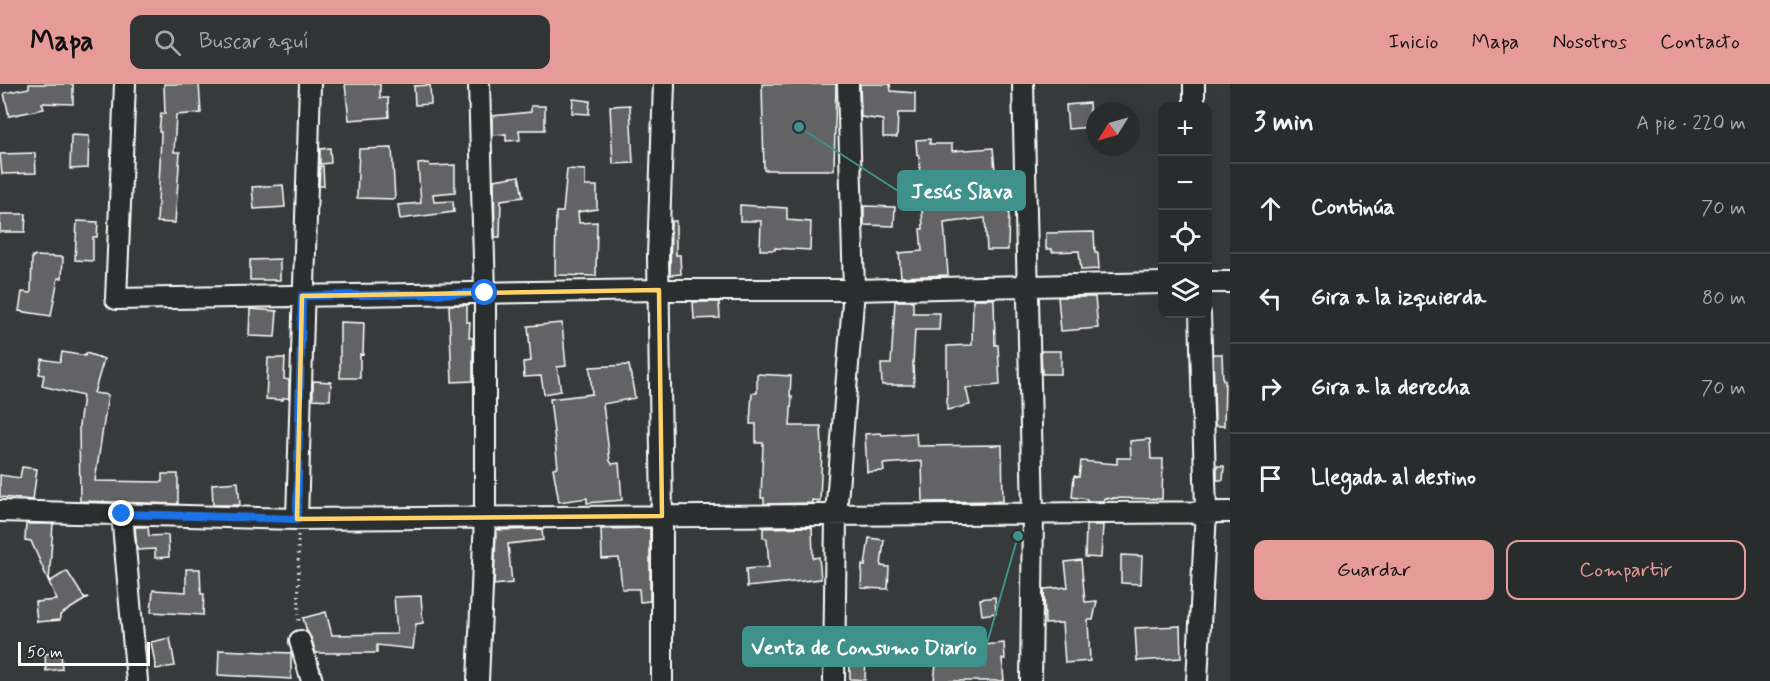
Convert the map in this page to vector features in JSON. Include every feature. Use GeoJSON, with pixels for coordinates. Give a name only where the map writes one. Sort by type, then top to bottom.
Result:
{"type":"FeatureCollection","features":[{"type":"Feature","properties":{"kind":"street"},"geometry":{"type":"LineString","coordinates":[[125,84],[116,299],[658,290],[854,290],[1158,283]]}},
{"type":"Feature","properties":{"kind":"street"},"geometry":{"type":"LineString","coordinates":[[297,519],[310,84]]}},
{"type":"Feature","properties":{"kind":"street"},"geometry":{"type":"LineString","coordinates":[[478,681],[485,517],[485,293],[480,84]]}},
{"type":"Feature","properties":{"kind":"street"},"geometry":{"type":"LineString","coordinates":[[662,681],[658,290],[664,84]]}},
{"type":"Feature","properties":{"kind":"street"},"geometry":{"type":"LineString","coordinates":[[834,681],[836,514],[854,290],[848,84]]}},
{"type":"Feature","properties":{"kind":"street"},"geometry":{"type":"LineString","coordinates":[[1023,84],[1033,512],[1031,681]]}},
{"type":"Feature","properties":{"kind":"street"},"geometry":{"type":"LineString","coordinates":[[1194,84],[1194,102]]}},
{"type":"Feature","properties":{"kind":"street"},"geometry":{"type":"LineString","coordinates":[[1212,282],[1230,282]]}},
{"type":"Feature","properties":{"kind":"street"},"geometry":{"type":"LineString","coordinates":[[1197,681],[1206,511],[1200,318]]}},
{"type":"Feature","properties":{"kind":"street"},"geometry":{"type":"LineString","coordinates":[[0,511],[297,519],[1230,512]]}},
{"type":"Feature","properties":{"kind":"street"},"geometry":{"type":"LineString","coordinates":[[122,514],[137,681]]}},
{"type":"Feature","properties":{"kind":"street"},"geometry":{"type":"LineString","coordinates":[[300,641],[312,681]]}},
{"type":"Feature","properties":{"kind":"path"},"geometry":{"type":"LineString","coordinates":[[297,519],[300,641]]}},
{"type":"Feature","properties":{"kind":"highlighted area"},"geometry":{"type":"Polygon","coordinates":[[[659,290],[662,516],[297,519],[302,296],[659,290]]]}},
{"type":"Feature","properties":{"kind":"building"},"geometry":{"type":"Polygon","coordinates":[[[29,84],[73,84],[73,104],[42,103],[44,109],[9,116],[4,93],[29,88],[29,84]]]}},
{"type":"Feature","properties":{"kind":"building"},"geometry":{"type":"Polygon","coordinates":[[[164,84],[199,84],[201,113],[176,115],[174,152],[180,152],[175,223],[157,222],[161,132],[159,132],[161,113],[165,114],[164,84]]]}},
{"type":"Feature","properties":{"kind":"building"},"geometry":{"type":"Polygon","coordinates":[[[345,84],[380,84],[380,98],[388,98],[389,117],[349,120],[345,84]]]}},
{"type":"Feature","properties":{"kind":"building"},"geometry":{"type":"Polygon","coordinates":[[[762,84],[836,84],[834,170],[764,170],[762,84]]]}},
{"type":"Feature","properties":{"kind":"building"},"geometry":{"type":"Polygon","coordinates":[[[860,84],[890,84],[891,91],[915,93],[915,113],[898,113],[897,137],[883,137],[883,120],[861,117],[860,84]]]}},
{"type":"Feature","properties":{"kind":"building"},"geometry":{"type":"Polygon","coordinates":[[[430,85],[431,104],[415,105],[414,86],[430,85]]]}},
{"type":"Feature","properties":{"kind":"building"},"geometry":{"type":"Polygon","coordinates":[[[573,99],[590,101],[589,114],[572,113],[573,99]]]}},
{"type":"Feature","properties":{"kind":"building"},"geometry":{"type":"Polygon","coordinates":[[[1086,103],[1086,127],[1068,129],[1066,105],[1086,103]]]}},
{"type":"Feature","properties":{"kind":"building"},"geometry":{"type":"Polygon","coordinates":[[[630,105],[633,163],[613,164],[610,106],[630,105]]]}},
{"type":"Feature","properties":{"kind":"building"},"geometry":{"type":"Polygon","coordinates":[[[531,106],[545,106],[545,130],[519,130],[520,140],[506,141],[506,134],[492,135],[492,116],[531,112],[531,106]]]}},
{"type":"Feature","properties":{"kind":"building"},"geometry":{"type":"Polygon","coordinates":[[[71,135],[89,136],[88,168],[70,169],[71,135]]]}},
{"type":"Feature","properties":{"kind":"building"},"geometry":{"type":"Polygon","coordinates":[[[930,139],[930,144],[952,144],[952,151],[993,148],[996,181],[1002,182],[1000,205],[1009,205],[1008,250],[987,250],[985,218],[944,223],[948,275],[901,277],[899,253],[922,251],[919,155],[917,155],[916,140],[930,139]]]}},
{"type":"Feature","properties":{"kind":"building"},"geometry":{"type":"Polygon","coordinates":[[[330,148],[331,163],[320,164],[320,149],[330,148]]]}},
{"type":"Feature","properties":{"kind":"building"},"geometry":{"type":"Polygon","coordinates":[[[392,148],[395,199],[357,198],[359,149],[392,148]]]}},
{"type":"Feature","properties":{"kind":"building"},"geometry":{"type":"Polygon","coordinates":[[[35,153],[36,173],[2,174],[0,154],[35,153]]]}},
{"type":"Feature","properties":{"kind":"building"},"geometry":{"type":"Polygon","coordinates":[[[429,163],[430,166],[455,165],[455,192],[433,194],[434,202],[453,201],[454,212],[400,219],[398,205],[421,203],[418,164],[429,163]]]}},
{"type":"Feature","properties":{"kind":"building"},"geometry":{"type":"Polygon","coordinates":[[[320,166],[323,166],[324,186],[319,186],[320,166]]]}},
{"type":"Feature","properties":{"kind":"building"},"geometry":{"type":"Polygon","coordinates":[[[567,169],[585,170],[585,186],[597,186],[597,209],[578,212],[579,223],[597,222],[596,276],[555,275],[556,212],[563,212],[567,169]]]}},
{"type":"Feature","properties":{"kind":"building"},"geometry":{"type":"Polygon","coordinates":[[[519,176],[523,197],[501,200],[500,237],[495,237],[494,180],[519,176]]]}},
{"type":"Feature","properties":{"kind":"building"},"geometry":{"type":"Polygon","coordinates":[[[283,185],[285,207],[254,209],[252,187],[283,185]]]}},
{"type":"Feature","properties":{"kind":"building"},"geometry":{"type":"Polygon","coordinates":[[[740,205],[787,208],[787,220],[811,222],[810,250],[775,248],[775,250],[760,250],[761,221],[740,221],[740,205]]]}},
{"type":"Feature","properties":{"kind":"building"},"geometry":{"type":"Polygon","coordinates":[[[864,206],[895,207],[894,226],[864,225],[864,206]]]}},
{"type":"Feature","properties":{"kind":"building"},"geometry":{"type":"Polygon","coordinates":[[[0,214],[26,214],[25,232],[0,232],[0,214]]]}},
{"type":"Feature","properties":{"kind":"building"},"geometry":{"type":"Polygon","coordinates":[[[77,221],[98,222],[97,237],[93,237],[93,261],[75,260],[77,221]]]}},
{"type":"Feature","properties":{"kind":"building"},"geometry":{"type":"Polygon","coordinates":[[[671,221],[676,221],[676,255],[680,255],[681,274],[670,275],[671,221]]]}},
{"type":"Feature","properties":{"kind":"building"},"geometry":{"type":"Polygon","coordinates":[[[1094,232],[1095,253],[1098,253],[1099,269],[1081,270],[1079,251],[1052,252],[1052,249],[1046,249],[1046,233],[1094,232]]]}},
{"type":"Feature","properties":{"kind":"building"},"geometry":{"type":"Polygon","coordinates":[[[32,256],[63,257],[62,278],[58,278],[51,316],[19,311],[22,292],[31,293],[32,256]]]}},
{"type":"Feature","properties":{"kind":"building"},"geometry":{"type":"Polygon","coordinates":[[[280,259],[280,280],[250,280],[250,260],[280,259]]]}},
{"type":"Feature","properties":{"kind":"building"},"geometry":{"type":"Polygon","coordinates":[[[1058,297],[1095,297],[1098,328],[1061,331],[1058,297]]]}},
{"type":"Feature","properties":{"kind":"building"},"geometry":{"type":"Polygon","coordinates":[[[973,299],[994,299],[995,345],[998,345],[1000,385],[966,388],[970,405],[947,410],[947,346],[972,345],[973,299]]]}},
{"type":"Feature","properties":{"kind":"building"},"geometry":{"type":"Polygon","coordinates":[[[895,301],[913,301],[913,313],[940,313],[939,330],[915,330],[914,385],[882,385],[881,364],[891,364],[895,301]]]}},
{"type":"Feature","properties":{"kind":"building"},"geometry":{"type":"Polygon","coordinates":[[[693,302],[719,302],[720,318],[694,319],[693,302]]]}},
{"type":"Feature","properties":{"kind":"building"},"geometry":{"type":"Polygon","coordinates":[[[449,305],[467,305],[467,322],[470,322],[469,337],[473,338],[473,381],[452,382],[449,305]]]}},
{"type":"Feature","properties":{"kind":"building"},"geometry":{"type":"Polygon","coordinates":[[[250,309],[277,311],[275,337],[249,336],[250,309]]]}},
{"type":"Feature","properties":{"kind":"building"},"geometry":{"type":"Polygon","coordinates":[[[340,322],[364,323],[360,378],[340,378],[340,322]]]}},
{"type":"Feature","properties":{"kind":"building"},"geometry":{"type":"Polygon","coordinates":[[[562,323],[566,366],[557,367],[561,391],[544,394],[541,376],[524,377],[523,362],[531,361],[528,326],[562,323]]]}},
{"type":"Feature","properties":{"kind":"building"},"geometry":{"type":"Polygon","coordinates":[[[1041,351],[1061,351],[1061,374],[1042,374],[1041,351]]]}},
{"type":"Feature","properties":{"kind":"building"},"geometry":{"type":"Polygon","coordinates":[[[62,352],[85,356],[86,353],[104,359],[94,393],[108,395],[95,481],[162,482],[162,474],[178,474],[178,504],[80,501],[79,426],[83,396],[42,386],[44,375],[39,374],[42,359],[60,362],[62,352]]]}},
{"type":"Feature","properties":{"kind":"building"},"geometry":{"type":"Polygon","coordinates":[[[1213,354],[1222,354],[1223,380],[1225,380],[1224,426],[1215,426],[1213,354]]]}},
{"type":"Feature","properties":{"kind":"building"},"geometry":{"type":"Polygon","coordinates":[[[268,358],[285,358],[284,379],[289,380],[289,398],[266,399],[268,358]]]}},
{"type":"Feature","properties":{"kind":"building"},"geometry":{"type":"Polygon","coordinates":[[[629,365],[635,398],[603,404],[610,461],[612,464],[619,463],[622,500],[587,503],[587,498],[559,502],[553,468],[558,467],[550,399],[592,394],[590,367],[629,365]]]}},
{"type":"Feature","properties":{"kind":"building"},"geometry":{"type":"Polygon","coordinates":[[[757,374],[791,376],[790,426],[821,426],[820,501],[764,504],[764,498],[761,498],[763,443],[756,443],[756,424],[750,424],[752,393],[757,393],[757,374]]]}},
{"type":"Feature","properties":{"kind":"building"},"geometry":{"type":"Polygon","coordinates":[[[313,381],[331,382],[330,400],[313,399],[313,381]]]}},
{"type":"Feature","properties":{"kind":"building"},"geometry":{"type":"Polygon","coordinates":[[[881,433],[882,435],[916,433],[917,446],[1002,445],[1003,501],[923,502],[922,461],[883,464],[884,471],[867,472],[865,434],[881,433]]]}},
{"type":"Feature","properties":{"kind":"building"},"geometry":{"type":"Polygon","coordinates":[[[1150,439],[1151,459],[1163,459],[1162,499],[1104,498],[1104,501],[1087,501],[1087,499],[1072,497],[1074,476],[1079,477],[1081,461],[1117,464],[1117,458],[1131,458],[1130,441],[1150,439]]]}},
{"type":"Feature","properties":{"kind":"building"},"geometry":{"type":"Polygon","coordinates":[[[1217,466],[1224,466],[1223,480],[1217,480],[1217,466]]]}},
{"type":"Feature","properties":{"kind":"building"},"geometry":{"type":"Polygon","coordinates":[[[22,467],[37,469],[33,500],[0,497],[0,475],[20,478],[22,467]]]}},
{"type":"Feature","properties":{"kind":"building"},"geometry":{"type":"Polygon","coordinates":[[[238,482],[240,505],[213,505],[212,484],[238,482]]]}},
{"type":"Feature","properties":{"kind":"building"},"geometry":{"type":"Polygon","coordinates":[[[26,524],[53,524],[49,582],[31,541],[25,540],[26,524]]]}},
{"type":"Feature","properties":{"kind":"building"},"geometry":{"type":"Polygon","coordinates":[[[1086,525],[1103,525],[1101,558],[1085,557],[1086,525]]]}},
{"type":"Feature","properties":{"kind":"building"},"geometry":{"type":"Polygon","coordinates":[[[135,527],[148,527],[149,536],[168,535],[169,557],[155,558],[155,549],[137,550],[135,527]]]}},
{"type":"Feature","properties":{"kind":"building"},"geometry":{"type":"Polygon","coordinates":[[[812,527],[813,558],[819,557],[821,579],[747,587],[746,569],[769,567],[767,539],[763,538],[763,528],[812,527]]]}},
{"type":"Feature","properties":{"kind":"building"},"geometry":{"type":"Polygon","coordinates":[[[650,528],[650,601],[640,602],[639,589],[622,589],[619,558],[602,559],[601,529],[650,528]]]}},
{"type":"Feature","properties":{"kind":"building"},"geometry":{"type":"Polygon","coordinates":[[[542,529],[543,540],[508,544],[512,583],[494,585],[496,530],[542,529]]]}},
{"type":"Feature","properties":{"kind":"building"},"geometry":{"type":"Polygon","coordinates":[[[869,538],[884,540],[881,566],[889,567],[888,589],[861,588],[862,565],[865,566],[869,538]]]}},
{"type":"Feature","properties":{"kind":"building"},"geometry":{"type":"Polygon","coordinates":[[[1121,555],[1142,556],[1141,584],[1121,583],[1121,555]]]}},
{"type":"Feature","properties":{"kind":"building"},"geometry":{"type":"Polygon","coordinates":[[[1081,560],[1085,602],[1097,601],[1093,620],[1088,620],[1090,661],[1065,663],[1062,623],[1045,624],[1044,589],[1068,587],[1065,562],[1081,560]]]}},
{"type":"Feature","properties":{"kind":"building"},"geometry":{"type":"Polygon","coordinates":[[[186,569],[200,569],[201,594],[204,594],[203,615],[151,612],[153,590],[186,592],[186,569]]]}},
{"type":"Feature","properties":{"kind":"building"},"geometry":{"type":"Polygon","coordinates":[[[67,571],[84,598],[89,597],[60,615],[60,620],[37,622],[35,602],[57,600],[49,582],[67,571]]]}},
{"type":"Feature","properties":{"kind":"building"},"geometry":{"type":"Polygon","coordinates":[[[421,596],[423,623],[416,624],[413,649],[377,645],[377,653],[316,653],[303,618],[326,612],[332,635],[397,634],[394,597],[421,596]]]}},
{"type":"Feature","properties":{"kind":"building"},"geometry":{"type":"Polygon","coordinates":[[[995,597],[996,613],[982,615],[980,599],[995,597]]]}},
{"type":"Feature","properties":{"kind":"building"},"geometry":{"type":"Polygon","coordinates":[[[1180,626],[1181,658],[1137,661],[1135,628],[1180,626]]]}},
{"type":"Feature","properties":{"kind":"building"},"geometry":{"type":"Polygon","coordinates":[[[864,636],[865,680],[850,679],[849,637],[864,636]]]}},
{"type":"Feature","properties":{"kind":"building"},"geometry":{"type":"Polygon","coordinates":[[[170,638],[175,666],[156,669],[151,642],[170,638]]]}},
{"type":"Feature","properties":{"kind":"building"},"geometry":{"type":"Polygon","coordinates":[[[1004,643],[1005,659],[1002,659],[1004,681],[934,681],[937,656],[964,660],[963,647],[1004,643]]]}},
{"type":"Feature","properties":{"kind":"building"},"geometry":{"type":"Polygon","coordinates":[[[219,650],[291,653],[291,679],[218,675],[219,650]]]}},
{"type":"Feature","properties":{"kind":"building"},"geometry":{"type":"Polygon","coordinates":[[[61,652],[62,669],[46,671],[45,654],[61,652]]]}},
{"type":"Feature","properties":{"kind":"place","name":"Jesús Slava"},"geometry":{"type":"Point","coordinates":[799,127]}},
{"type":"Feature","properties":{"kind":"place","name":"Venta de Consumo Diario"},"geometry":{"type":"Point","coordinates":[1018,536]}},
{"type":"Feature","properties":{"kind":"route"},"geometry":{"type":"LineString","coordinates":[[122,514],[297,519],[302,296],[485,293]]}}]}
